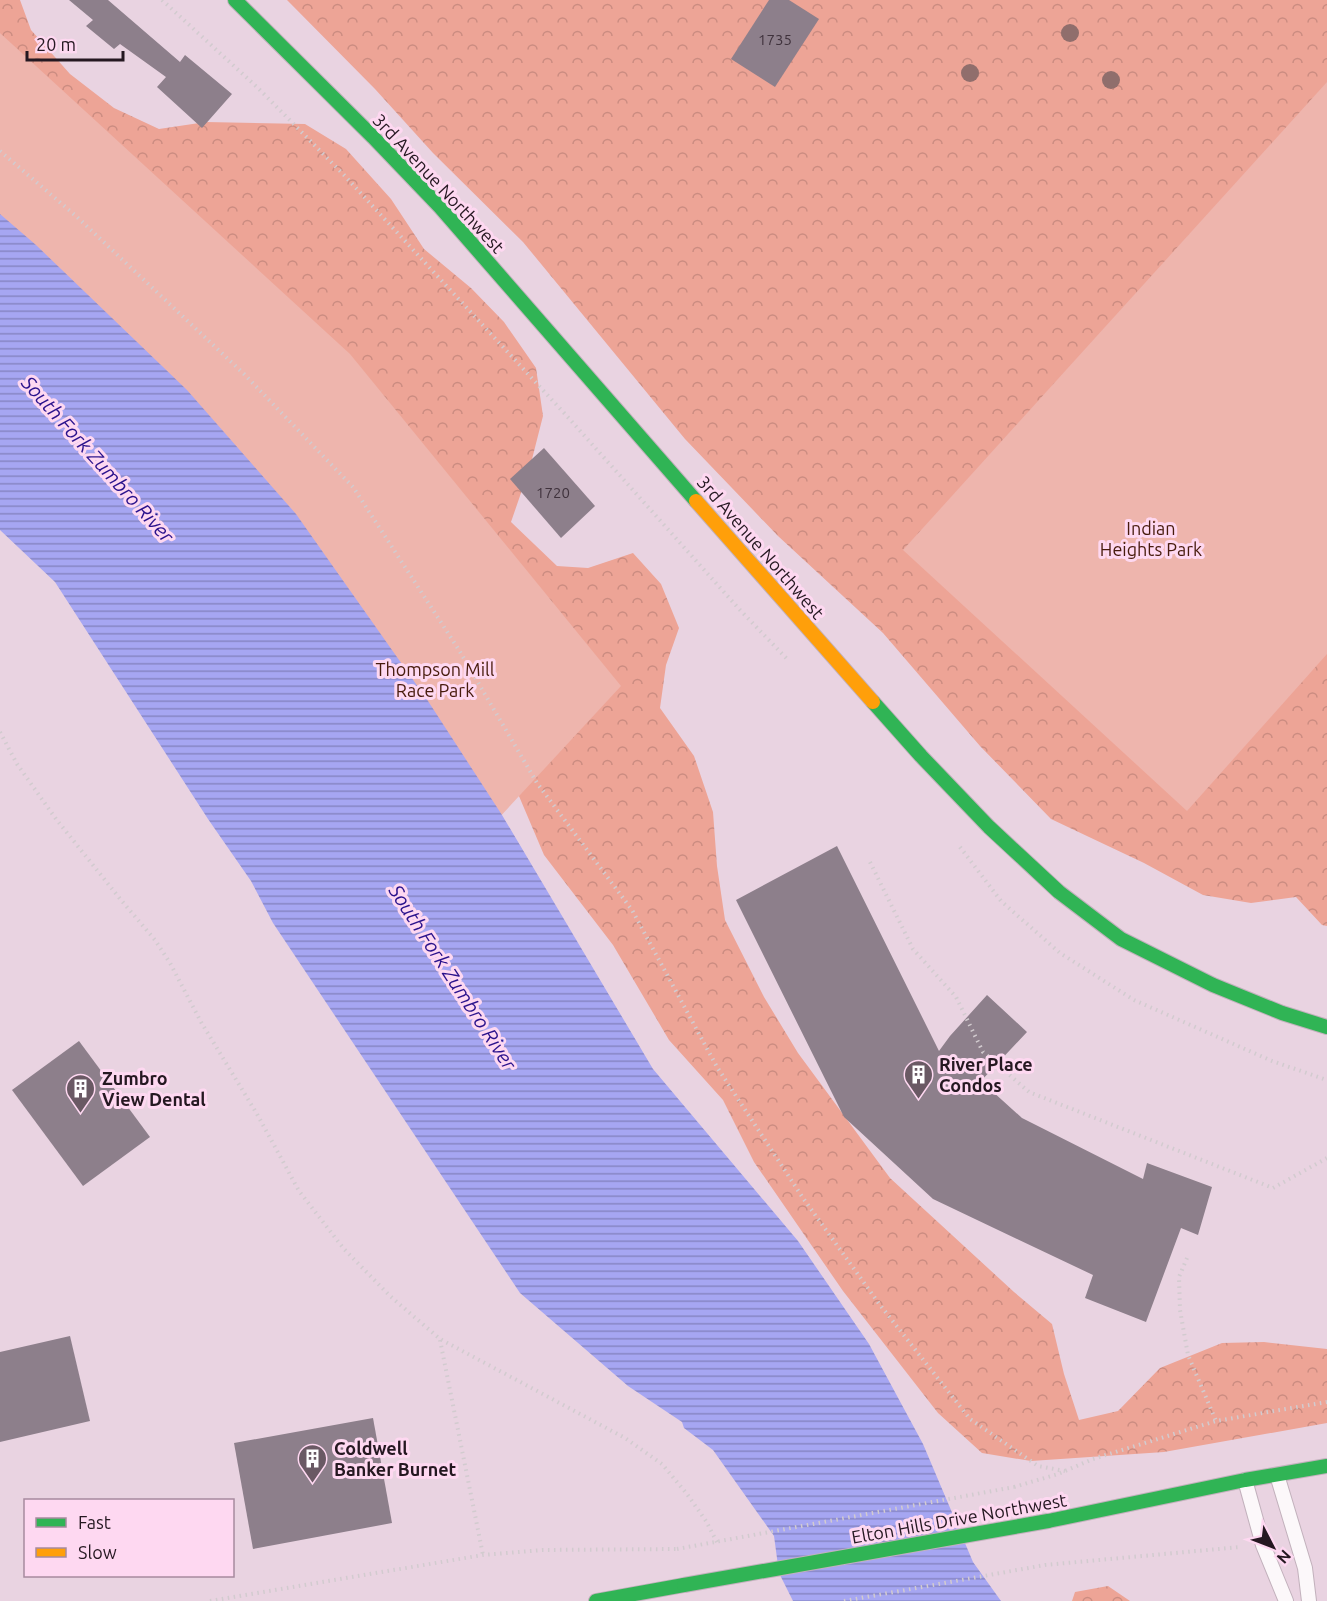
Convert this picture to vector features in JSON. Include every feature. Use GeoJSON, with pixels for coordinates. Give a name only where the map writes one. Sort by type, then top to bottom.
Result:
{"type":"FeatureCollection","features":[{"type":"Feature","properties":{"kind":"main road","name":"3rd Avenue Northwest"},"geometry":{"type":"LineString","coordinates":[[235,0],[373,136],[440,207],[778,595],[921,756],[989,827],[1059,892],[1120,939],[1213,985],[1282,1013],[1327,1027]]}},
{"type":"Feature","properties":{"kind":"main road","name":"Elton Hills Drive Northwest"},"geometry":{"type":"LineString","coordinates":[[596,1601],[1048,1521],[1245,1480],[1327,1466]]}},
{"type":"Feature","properties":{"kind":"lane"},"geometry":{"type":"LineString","coordinates":[[1277,1475],[1305,1568],[1309,1601]]}},
{"type":"Feature","properties":{"kind":"lane"},"geometry":{"type":"LineString","coordinates":[[1245,1480],[1263,1545],[1286,1601]]}},
{"type":"Feature","properties":{"kind":"path"},"geometry":{"type":"LineString","coordinates":[[162,0],[258,88],[344,174],[566,414],[740,610]]}},
{"type":"Feature","properties":{"kind":"path"},"geometry":{"type":"LineString","coordinates":[[0,151],[84,224],[244,374],[353,487],[459,650],[537,783],[632,910],[717,1067],[817,1218],[880,1305],[970,1419],[1038,1466],[1065,1471]]}},
{"type":"Feature","properties":{"kind":"path"},"geometry":{"type":"LineString","coordinates":[[0,732],[17,764],[57,819],[155,940],[257,1114],[299,1191],[344,1249],[390,1296],[440,1340],[625,1438],[662,1464],[706,1521],[721,1551]]}},
{"type":"Feature","properties":{"kind":"path"},"geometry":{"type":"LineString","coordinates":[[870,862],[913,949],[956,997],[983,1052],[1029,1092],[1273,1188],[1327,1158]]}},
{"type":"Feature","properties":{"kind":"path"},"geometry":{"type":"LineString","coordinates":[[1187,1258],[1179,1277],[1179,1310],[1188,1355],[1216,1421]]}},
{"type":"Feature","properties":{"kind":"path"},"geometry":{"type":"LineString","coordinates":[[440,1340],[483,1555]]}},
{"type":"Feature","properties":{"kind":"path"},"geometry":{"type":"LineString","coordinates":[[210,1601],[483,1555],[542,1550],[677,1548],[1014,1487],[1065,1471],[1093,1459],[1216,1421],[1327,1402]]}},
{"type":"Feature","properties":{"kind":"path"},"geometry":{"type":"LineString","coordinates":[[844,1601],[1045,1564],[1263,1545]]}},
{"type":"Feature","properties":{"kind":"green space"},"geometry":{"type":"Polygon","coordinates":[[[0,0],[20,0],[31,30],[70,74],[114,108],[159,129],[206,122],[305,124],[346,149],[391,199],[424,249],[471,288],[504,322],[536,368],[543,416],[530,467],[511,522],[557,566],[588,568],[633,553],[661,584],[679,628],[666,665],[660,708],[694,756],[713,812],[717,866],[725,920],[764,997],[798,1053],[890,1178],[1052,1324],[1064,1374],[1079,1420],[1118,1411],[1160,1368],[1222,1343],[1264,1342],[1327,1349],[1327,1423],[1164,1452],[1031,1461],[982,1453],[938,1413],[843,1291],[754,1162],[723,1100],[669,1040],[613,945],[544,855],[513,782],[0,192],[0,0]]]}},
{"type":"Feature","properties":{"kind":"green space"},"geometry":{"type":"Polygon","coordinates":[[[287,0],[1327,0],[1327,926],[1322,925],[1296,897],[1251,903],[1203,895],[1144,863],[1051,819],[980,746],[883,633],[778,536],[685,439],[523,242],[433,153],[375,89],[287,0]]]}},
{"type":"Feature","properties":{"kind":"green space","name":"Thompson Mill Race Park"},"geometry":{"type":"Polygon","coordinates":[[[0,33],[350,354],[621,686],[409,915],[0,351],[0,33]]]}},
{"type":"Feature","properties":{"kind":"green space","name":"Indian Heights Park"},"geometry":{"type":"Polygon","coordinates":[[[1327,82],[1327,654],[1187,811],[903,550],[1327,82]]]}},
{"type":"Feature","properties":{"kind":"green space"},"geometry":{"type":"Polygon","coordinates":[[[1108,1586],[1130,1601],[1072,1601],[1075,1592],[1108,1586]]]}},
{"type":"Feature","properties":{"kind":"water","name":"South Fork Zumbro River"},"geometry":{"type":"Polygon","coordinates":[[[0,214],[36,245],[187,390],[296,514],[428,701],[502,815],[653,1069],[798,1241],[869,1344],[923,1444],[973,1562],[1001,1601],[793,1601],[779,1573],[774,1536],[713,1450],[684,1428],[682,1422],[628,1386],[520,1293],[273,923],[251,881],[208,819],[55,582],[0,530],[0,214]]]}},
{"type":"Feature","properties":{"kind":"building"},"geometry":{"type":"Polygon","coordinates":[[[69,0],[108,0],[180,62],[185,55],[232,94],[202,128],[157,87],[166,77],[120,44],[114,49],[86,26],[93,20],[69,0]]]}},
{"type":"Feature","properties":{"kind":"building"},"geometry":{"type":"Polygon","coordinates":[[[769,0],[789,0],[819,19],[775,87],[731,59],[769,0]]]}},
{"type":"Feature","properties":{"kind":"building"},"geometry":{"type":"Polygon","coordinates":[[[544,448],[595,506],[561,538],[510,479],[544,448]]]}},
{"type":"Feature","properties":{"kind":"building","name":"River Place Condos"},"geometry":{"type":"Polygon","coordinates":[[[837,846],[939,1051],[987,995],[1027,1032],[981,1081],[1022,1118],[1143,1179],[1147,1163],[1212,1187],[1198,1235],[1181,1228],[1146,1322],[1085,1298],[1093,1275],[933,1199],[844,1117],[736,900],[837,846]]]}},
{"type":"Feature","properties":{"kind":"building","name":"Zumbro View Dental"},"geometry":{"type":"Polygon","coordinates":[[[79,1041],[150,1137],[83,1186],[12,1090],[79,1041]]]}},
{"type":"Feature","properties":{"kind":"building"},"geometry":{"type":"Polygon","coordinates":[[[70,1336],[90,1421],[0,1442],[0,1352],[70,1336]]]}},
{"type":"Feature","properties":{"kind":"building","name":"Coldwell Banker Burnet"},"geometry":{"type":"Polygon","coordinates":[[[373,1418],[392,1523],[253,1549],[234,1443],[373,1418]]]}},
{"type":"Feature","properties":{"kind":"traffic: fast"},"geometry":{"type":"LineString","coordinates":[[235,0],[440,207],[696,501]]}},
{"type":"Feature","properties":{"kind":"traffic: fast"},"geometry":{"type":"LineString","coordinates":[[873,702],[989,827],[1059,892],[1121,939],[1213,985],[1282,1013],[1327,1027]]}},
{"type":"Feature","properties":{"kind":"traffic: fast"},"geometry":{"type":"LineString","coordinates":[[1048,1521],[1245,1480],[1327,1466]]}},
{"type":"Feature","properties":{"kind":"traffic: fast"},"geometry":{"type":"LineString","coordinates":[[684,1585],[1048,1521]]}},
{"type":"Feature","properties":{"kind":"traffic: fast"},"geometry":{"type":"LineString","coordinates":[[596,1601],[684,1585]]}},
{"type":"Feature","properties":{"kind":"traffic: slow"},"geometry":{"type":"LineString","coordinates":[[696,501],[873,702]]}},
{"type":"Feature","properties":{"kind":"place","name":"River Place Condos"},"geometry":{"type":"Point","coordinates":[918,1100]}},
{"type":"Feature","properties":{"kind":"place","name":"Zumbro View Dental"},"geometry":{"type":"Point","coordinates":[81,1114]}},
{"type":"Feature","properties":{"kind":"place","name":"Coldwell Banker Burnet"},"geometry":{"type":"Point","coordinates":[313,1484]}}]}
